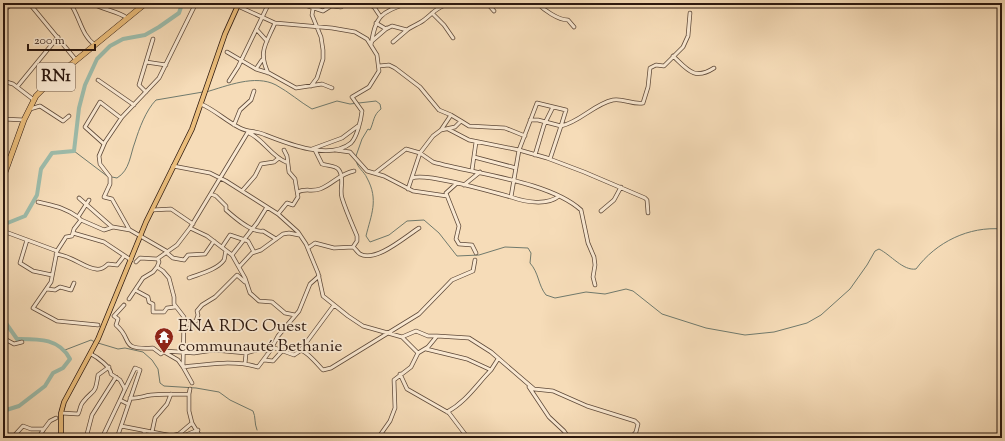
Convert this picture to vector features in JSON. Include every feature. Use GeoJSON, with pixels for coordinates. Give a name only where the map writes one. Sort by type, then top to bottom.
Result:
{"type":"FeatureCollection","features":[{"type":"Feature","properties":{"kind":"highway","name":"RN1"},"geometry":{"type":"LineString","coordinates":[[3,178],[24,120],[34,100],[49,82],[146,3]]}},
{"type":"Feature","properties":{"kind":"main road"},"geometry":{"type":"LineString","coordinates":[[61,438],[61,413],[64,402],[91,354],[152,210],[192,129],[224,34],[238,4]]}},
{"type":"Feature","properties":{"kind":"street"},"geometry":{"type":"LineString","coordinates":[[3,11],[13,3]]}},
{"type":"Feature","properties":{"kind":"street"},"geometry":{"type":"LineString","coordinates":[[29,3],[76,60]]}},
{"type":"Feature","properties":{"kind":"street"},"geometry":{"type":"LineString","coordinates":[[70,3],[78,15],[86,38],[95,46]]}},
{"type":"Feature","properties":{"kind":"street"},"geometry":{"type":"LineString","coordinates":[[92,3],[112,12],[121,13],[127,18]]}},
{"type":"Feature","properties":{"kind":"street"},"geometry":{"type":"LineString","coordinates":[[129,230],[112,199],[104,197],[110,180],[100,164],[99,156],[104,144],[121,118],[159,78],[196,3]]}},
{"type":"Feature","properties":{"kind":"street"},"geometry":{"type":"LineString","coordinates":[[230,3],[238,4],[263,18],[276,23],[317,26],[355,32],[371,43],[377,56],[379,66],[378,74],[372,84],[352,97],[362,111],[351,143],[333,150]]}},
{"type":"Feature","properties":{"kind":"street"},"geometry":{"type":"LineString","coordinates":[[229,80],[241,61],[270,3]]}},
{"type":"Feature","properties":{"kind":"street"},"geometry":{"type":"LineString","coordinates":[[299,3],[313,9],[324,11],[331,6],[341,7],[346,3],[350,3]]}},
{"type":"Feature","properties":{"kind":"street"},"geometry":{"type":"LineString","coordinates":[[366,3],[374,7],[380,16]]}},
{"type":"Feature","properties":{"kind":"street"},"geometry":{"type":"LineString","coordinates":[[371,43],[376,23],[380,16],[389,10],[408,3]]}},
{"type":"Feature","properties":{"kind":"street"},"geometry":{"type":"LineString","coordinates":[[393,42],[407,30],[423,21],[443,6],[443,3]]}},
{"type":"Feature","properties":{"kind":"street"},"geometry":{"type":"LineString","coordinates":[[488,4],[496,3]]}},
{"type":"Feature","properties":{"kind":"street"},"geometry":{"type":"LineString","coordinates":[[537,3],[548,12],[563,20],[568,20],[574,27]]}},
{"type":"Feature","properties":{"kind":"street"},"geometry":{"type":"LineString","coordinates":[[488,4],[494,11]]}},
{"type":"Feature","properties":{"kind":"street"},"geometry":{"type":"LineString","coordinates":[[311,86],[317,78],[323,59],[322,39],[312,15],[313,9]]}},
{"type":"Feature","properties":{"kind":"street"},"geometry":{"type":"LineString","coordinates":[[432,13],[444,24],[453,38]]}},
{"type":"Feature","properties":{"kind":"street"},"geometry":{"type":"LineString","coordinates":[[530,120],[538,120],[561,126],[573,122],[586,111],[594,110],[611,100],[643,103],[648,87],[650,68],[656,65],[664,66],[684,45],[689,34],[690,13]]}},
{"type":"Feature","properties":{"kind":"street"},"geometry":{"type":"LineString","coordinates":[[256,69],[262,60],[267,41],[276,23]]}},
{"type":"Feature","properties":{"kind":"street"},"geometry":{"type":"LineString","coordinates":[[376,23],[386,28]]}},
{"type":"Feature","properties":{"kind":"street"},"geometry":{"type":"LineString","coordinates":[[371,43],[386,28],[391,26],[407,30]]}},
{"type":"Feature","properties":{"kind":"street"},"geometry":{"type":"LineString","coordinates":[[257,30],[267,41]]}},
{"type":"Feature","properties":{"kind":"street"},"geometry":{"type":"LineString","coordinates":[[17,87],[58,37]]}},
{"type":"Feature","properties":{"kind":"street"},"geometry":{"type":"LineString","coordinates":[[146,92],[139,85],[153,39]]}},
{"type":"Feature","properties":{"kind":"street"},"geometry":{"type":"LineString","coordinates":[[228,52],[256,69],[268,73],[296,88],[322,84],[332,88]]}},
{"type":"Feature","properties":{"kind":"street"},"geometry":{"type":"LineString","coordinates":[[673,56],[687,70],[695,73],[703,73],[714,68]]}},
{"type":"Feature","properties":{"kind":"street"},"geometry":{"type":"LineString","coordinates":[[262,60],[268,73]]}},
{"type":"Feature","properties":{"kind":"street"},"geometry":{"type":"LineString","coordinates":[[146,62],[166,65]]}},
{"type":"Feature","properties":{"kind":"street"},"geometry":{"type":"LineString","coordinates":[[379,66],[389,65],[394,68],[420,86],[439,110],[451,115],[461,122],[474,126],[505,128],[525,136]]}},
{"type":"Feature","properties":{"kind":"street"},"geometry":{"type":"LineString","coordinates":[[98,80],[134,106]]}},
{"type":"Feature","properties":{"kind":"street"},"geometry":{"type":"LineString","coordinates":[[3,81],[17,87],[34,100]]}},
{"type":"Feature","properties":{"kind":"street"},"geometry":{"type":"LineString","coordinates":[[234,125],[240,110],[251,100],[254,91]]}},
{"type":"Feature","properties":{"kind":"street"},"geometry":{"type":"LineString","coordinates":[[104,144],[85,128],[100,102],[121,118]]}},
{"type":"Feature","properties":{"kind":"street"},"geometry":{"type":"LineString","coordinates":[[511,197],[519,150],[538,103],[566,110],[550,159]]}},
{"type":"Feature","properties":{"kind":"street"},"geometry":{"type":"LineString","coordinates":[[201,104],[212,109],[234,125],[256,136],[279,158],[286,162]]}},
{"type":"Feature","properties":{"kind":"street"},"geometry":{"type":"LineString","coordinates":[[29,110],[40,106],[62,121],[69,116]]}},
{"type":"Feature","properties":{"kind":"street"},"geometry":{"type":"LineString","coordinates":[[535,155],[546,122],[553,107]]}},
{"type":"Feature","properties":{"kind":"street"},"geometry":{"type":"LineString","coordinates":[[408,189],[420,153],[441,130],[451,115]]}},
{"type":"Feature","properties":{"kind":"street"},"geometry":{"type":"LineString","coordinates":[[3,119],[24,120]]}},
{"type":"Feature","properties":{"kind":"street"},"geometry":{"type":"LineString","coordinates":[[441,130],[455,127],[461,122]]}},
{"type":"Feature","properties":{"kind":"street"},"geometry":{"type":"LineString","coordinates":[[313,149],[342,138],[358,126]]}},
{"type":"Feature","properties":{"kind":"street"},"geometry":{"type":"LineString","coordinates":[[448,129],[456,135],[476,142],[519,150],[550,159],[621,187],[646,199],[648,213]]}},
{"type":"Feature","properties":{"kind":"street"},"geometry":{"type":"LineString","coordinates":[[248,132],[259,133],[288,144],[320,151],[333,150],[351,153],[367,171],[375,173],[415,192],[447,196]]}},
{"type":"Feature","properties":{"kind":"street"},"geometry":{"type":"LineString","coordinates":[[136,262],[140,258],[158,259],[175,247],[193,224],[248,132]]}},
{"type":"Feature","properties":{"kind":"street"},"geometry":{"type":"LineString","coordinates":[[472,170],[476,142]]}},
{"type":"Feature","properties":{"kind":"street"},"geometry":{"type":"LineString","coordinates":[[313,149],[322,164],[337,168],[341,175],[341,196],[357,236],[357,241],[353,247]]}},
{"type":"Feature","properties":{"kind":"street"},"geometry":{"type":"LineString","coordinates":[[278,214],[287,203],[293,205],[297,200],[298,192],[295,179],[290,173],[286,162],[287,156],[284,150]]}},
{"type":"Feature","properties":{"kind":"street"},"geometry":{"type":"LineString","coordinates":[[375,173],[405,150],[420,153],[433,162],[454,168],[480,172],[539,188],[559,196],[580,210],[588,243],[594,257],[595,265],[593,276],[595,285]]}},
{"type":"Feature","properties":{"kind":"street"},"geometry":{"type":"LineString","coordinates":[[3,156],[10,159]]}},
{"type":"Feature","properties":{"kind":"street"},"geometry":{"type":"LineString","coordinates":[[474,157],[516,168]]}},
{"type":"Feature","properties":{"kind":"street"},"geometry":{"type":"LineString","coordinates":[[242,191],[254,177],[261,164],[274,162],[279,158]]}},
{"type":"Feature","properties":{"kind":"street"},"geometry":{"type":"LineString","coordinates":[[173,166],[203,170],[220,177],[278,214],[300,235],[308,248],[319,276],[323,295],[363,326],[402,336],[418,352]]}},
{"type":"Feature","properties":{"kind":"street"},"geometry":{"type":"LineString","coordinates":[[298,192],[302,189],[314,191],[322,188],[341,175],[354,171]]}},
{"type":"Feature","properties":{"kind":"street"},"geometry":{"type":"LineString","coordinates":[[464,185],[480,172]]}},
{"type":"Feature","properties":{"kind":"street"},"geometry":{"type":"LineString","coordinates":[[412,178],[421,176],[511,197],[543,202],[553,200],[559,196]]}},
{"type":"Feature","properties":{"kind":"street"},"geometry":{"type":"LineString","coordinates":[[456,184],[447,192],[447,196],[459,226],[457,242],[459,244],[472,246],[476,253]]}},
{"type":"Feature","properties":{"kind":"street"},"geometry":{"type":"LineString","coordinates":[[601,211],[614,200],[621,187]]}},
{"type":"Feature","properties":{"kind":"street"},"geometry":{"type":"LineString","coordinates":[[211,194],[216,196],[226,205],[226,210],[253,229],[259,232],[263,231],[276,239]]}},
{"type":"Feature","properties":{"kind":"street"},"geometry":{"type":"LineString","coordinates":[[79,198],[112,227]]}},
{"type":"Feature","properties":{"kind":"street"},"geometry":{"type":"LineString","coordinates":[[89,200],[74,228],[72,236],[64,239],[56,253],[52,275],[47,289],[33,308],[57,321],[98,325]]}},
{"type":"Feature","properties":{"kind":"street"},"geometry":{"type":"LineString","coordinates":[[38,202],[55,207],[63,207],[79,218],[104,230],[112,227],[129,230],[141,235],[173,258],[184,260],[188,255],[204,255],[214,241]]}},
{"type":"Feature","properties":{"kind":"street"},"geometry":{"type":"LineString","coordinates":[[232,255],[243,239],[253,229],[267,207]]}},
{"type":"Feature","properties":{"kind":"street"},"geometry":{"type":"LineString","coordinates":[[152,210],[171,209],[193,224]]}},
{"type":"Feature","properties":{"kind":"street"},"geometry":{"type":"LineString","coordinates":[[190,228],[214,241],[232,255],[241,270],[250,293],[259,301],[272,302],[285,313],[295,316]]}},
{"type":"Feature","properties":{"kind":"street"},"geometry":{"type":"LineString","coordinates":[[308,248],[315,243],[334,248],[353,247],[359,253],[365,255],[380,253],[419,228]]}},
{"type":"Feature","properties":{"kind":"street"},"geometry":{"type":"LineString","coordinates":[[4,231],[56,253],[68,256],[96,269],[105,267],[108,264],[117,265],[124,256]]}},
{"type":"Feature","properties":{"kind":"street"},"geometry":{"type":"LineString","coordinates":[[73,233],[104,242],[132,260]]}},
{"type":"Feature","properties":{"kind":"street"},"geometry":{"type":"LineString","coordinates":[[239,267],[254,252],[261,250],[286,233],[300,235]]}},
{"type":"Feature","properties":{"kind":"street"},"geometry":{"type":"LineString","coordinates":[[222,247],[229,235],[243,239],[250,244],[254,252]]}},
{"type":"Feature","properties":{"kind":"street"},"geometry":{"type":"LineString","coordinates":[[27,240],[20,263],[33,270],[52,275]]}},
{"type":"Feature","properties":{"kind":"street"},"geometry":{"type":"LineString","coordinates":[[189,278],[218,265],[224,259],[226,251]]}},
{"type":"Feature","properties":{"kind":"street"},"geometry":{"type":"LineString","coordinates":[[129,299],[143,278],[154,272],[159,262],[158,259]]}},
{"type":"Feature","properties":{"kind":"street"},"geometry":{"type":"LineString","coordinates":[[300,351],[304,352],[315,361],[323,370],[329,369],[365,349],[372,342],[391,332],[420,313],[452,280],[473,271],[475,260]]}},
{"type":"Feature","properties":{"kind":"street"},"geometry":{"type":"LineString","coordinates":[[157,267],[169,278],[175,307],[184,317],[182,353],[183,367]]}},
{"type":"Feature","properties":{"kind":"street"},"geometry":{"type":"LineString","coordinates":[[184,326],[196,321],[198,314],[197,312],[201,305],[215,297],[241,270]]}},
{"type":"Feature","properties":{"kind":"street"},"geometry":{"type":"LineString","coordinates":[[237,275],[245,282]]}},
{"type":"Feature","properties":{"kind":"street"},"geometry":{"type":"LineString","coordinates":[[183,367],[217,364],[245,364],[258,366],[270,351],[278,336],[300,309],[310,284],[319,276]]}},
{"type":"Feature","properties":{"kind":"street"},"geometry":{"type":"LineString","coordinates":[[47,289],[56,290],[60,287],[71,290],[74,283]]}},
{"type":"Feature","properties":{"kind":"street"},"geometry":{"type":"LineString","coordinates":[[135,290],[148,297],[149,302],[152,304],[153,312],[164,312],[167,308],[175,307]]}},
{"type":"Feature","properties":{"kind":"street"},"geometry":{"type":"LineString","coordinates":[[124,304],[114,316],[118,319],[116,325],[123,330],[128,343],[139,349],[152,348],[161,354],[164,351],[182,353],[214,350],[246,353],[260,349],[270,351]]}},
{"type":"Feature","properties":{"kind":"street"},"geometry":{"type":"LineString","coordinates":[[272,347],[294,355],[300,351],[334,305]]}},
{"type":"Feature","properties":{"kind":"street"},"geometry":{"type":"LineString","coordinates":[[402,336],[416,331],[428,336],[469,338],[536,390],[548,389],[589,406],[635,421],[638,424],[631,438]]}},
{"type":"Feature","properties":{"kind":"street"},"geometry":{"type":"LineString","coordinates":[[378,438],[390,421],[395,408],[394,380],[411,367],[418,352],[426,349],[437,336]]}},
{"type":"Feature","properties":{"kind":"street"},"geometry":{"type":"LineString","coordinates":[[3,338],[14,344],[22,342]]}},
{"type":"Feature","properties":{"kind":"street"},"geometry":{"type":"LineString","coordinates":[[426,349],[466,359],[491,370]]}},
{"type":"Feature","properties":{"kind":"street"},"geometry":{"type":"LineString","coordinates":[[264,360],[273,361],[282,351]]}},
{"type":"Feature","properties":{"kind":"street"},"geometry":{"type":"LineString","coordinates":[[166,352],[178,360],[192,383]]}},
{"type":"Feature","properties":{"kind":"street"},"geometry":{"type":"LineString","coordinates":[[245,364],[246,353]]}},
{"type":"Feature","properties":{"kind":"street"},"geometry":{"type":"LineString","coordinates":[[91,354],[97,357],[100,362],[109,367],[111,374],[121,380],[125,389]]}},
{"type":"Feature","properties":{"kind":"street"},"geometry":{"type":"LineString","coordinates":[[448,412],[455,408],[472,392],[491,370],[498,359]]}},
{"type":"Feature","properties":{"kind":"street"},"geometry":{"type":"LineString","coordinates":[[61,413],[78,414],[82,402],[94,393],[98,386],[98,375],[109,367]]}},
{"type":"Feature","properties":{"kind":"street"},"geometry":{"type":"LineString","coordinates":[[102,438],[134,368],[140,370],[116,438]]}},
{"type":"Feature","properties":{"kind":"street"},"geometry":{"type":"LineString","coordinates":[[400,374],[407,389],[448,412],[455,419],[468,438]]}},
{"type":"Feature","properties":{"kind":"street"},"geometry":{"type":"LineString","coordinates":[[86,438],[92,416],[116,377]]}},
{"type":"Feature","properties":{"kind":"street"},"geometry":{"type":"LineString","coordinates":[[529,385],[549,417],[564,431],[569,438]]}},
{"type":"Feature","properties":{"kind":"street"},"geometry":{"type":"LineString","coordinates":[[190,389],[189,410],[192,423],[198,430],[201,438]]}},
{"type":"Feature","properties":{"kind":"street"},"geometry":{"type":"LineString","coordinates":[[152,432],[156,418],[168,404],[171,394]]}},
{"type":"Feature","properties":{"kind":"street"},"geometry":{"type":"LineString","coordinates":[[130,398],[137,399],[148,395],[189,394]]}},
{"type":"Feature","properties":{"kind":"street"},"geometry":{"type":"LineString","coordinates":[[120,400],[128,404]]}},
{"type":"Feature","properties":{"kind":"street"},"geometry":{"type":"LineString","coordinates":[[38,438],[50,421],[56,418]]}},
{"type":"Feature","properties":{"kind":"street"},"geometry":{"type":"LineString","coordinates":[[174,435],[180,434],[192,423]]}},
{"type":"Feature","properties":{"kind":"street"},"geometry":{"type":"LineString","coordinates":[[12,438],[23,426],[31,429],[44,429]]}},
{"type":"Feature","properties":{"kind":"street"},"geometry":{"type":"LineString","coordinates":[[121,426],[144,432],[182,437],[198,430]]}},
{"type":"Feature","properties":{"kind":"street"},"geometry":{"type":"LineString","coordinates":[[144,432],[146,438]]}},
{"type":"Feature","properties":{"kind":"waterway"},"geometry":{"type":"LineString","coordinates":[[3,228],[5,224],[25,216],[37,195],[41,169],[52,153],[74,151],[79,108],[85,85],[97,59],[110,46],[123,39],[145,35],[159,27],[179,13],[181,7],[179,3]]}},
{"type":"Feature","properties":{"kind":"waterway"},"geometry":{"type":"LineString","coordinates":[[206,92],[241,82],[259,81],[276,85],[312,109],[337,101],[350,104],[376,101],[380,104],[381,109],[375,116],[370,130],[368,129],[362,139],[356,156]]}},
{"type":"Feature","properties":{"kind":"waterway"},"geometry":{"type":"LineString","coordinates":[[112,177],[117,178],[125,171],[143,120],[156,100],[203,92]]}},
{"type":"Feature","properties":{"kind":"waterway"},"geometry":{"type":"LineString","coordinates":[[74,151],[107,176]]}},
{"type":"Feature","properties":{"kind":"waterway"},"geometry":{"type":"LineString","coordinates":[[356,160],[367,178],[373,193],[372,214],[366,236],[370,242],[389,235],[407,221],[424,220],[439,233],[457,256],[479,255],[505,247],[528,248],[531,253],[530,263],[546,295],[555,298],[586,292],[605,294],[626,289],[633,291],[662,314],[706,328],[745,335],[774,332],[807,323],[821,315],[850,289],[875,251],[879,249],[906,268],[916,269],[933,251],[954,238],[977,230],[1002,229]]}},
{"type":"Feature","properties":{"kind":"waterway"},"geometry":{"type":"LineString","coordinates":[[3,319],[17,339],[33,339],[54,343],[60,347],[70,359],[63,368],[53,373],[45,386],[19,406],[3,411]]}},
{"type":"Feature","properties":{"kind":"waterway"},"geometry":{"type":"LineString","coordinates":[[65,350],[91,340],[95,342]]}},
{"type":"Feature","properties":{"kind":"waterway"},"geometry":{"type":"LineString","coordinates":[[98,343],[118,349],[125,348],[143,352],[152,360],[158,369],[160,383],[164,386],[196,388],[219,392],[230,400],[253,411],[257,430]]}},
{"type":"Feature","properties":{"kind":"place","name":"ENA RDC Ouest communauté Bethanie"},"geometry":{"type":"Point","coordinates":[164,354]}}]}
